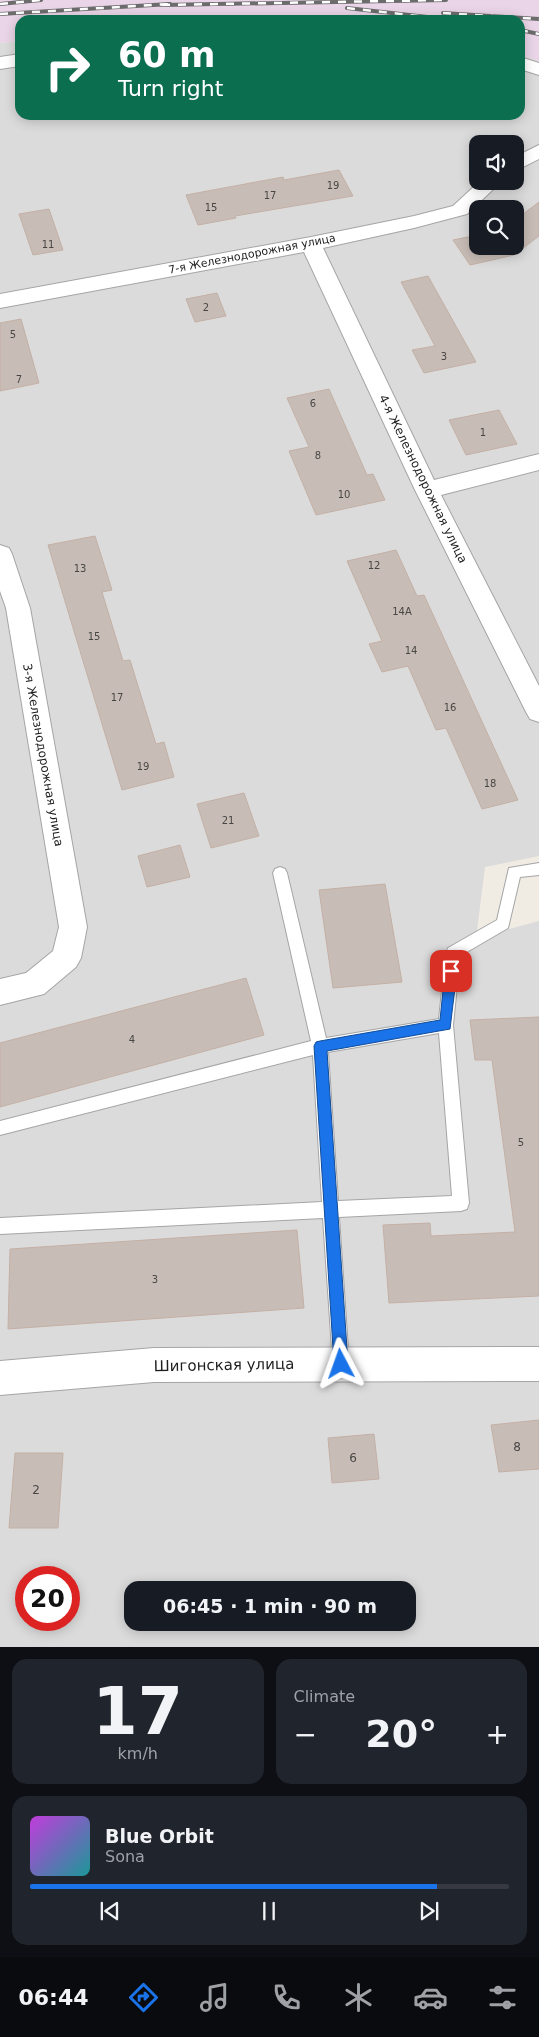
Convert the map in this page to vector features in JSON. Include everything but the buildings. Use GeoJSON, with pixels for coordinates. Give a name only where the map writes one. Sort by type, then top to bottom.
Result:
{"type":"FeatureCollection","features":[{"type":"Feature","properties":{"kind":"street"},"geometry":{"type":"LineString","coordinates":[[0,63],[15,61]]}},
{"type":"Feature","properties":{"kind":"street"},"geometry":{"type":"LineString","coordinates":[[525,65],[539,69]]}},
{"type":"Feature","properties":{"kind":"street"},"geometry":{"type":"LineString","coordinates":[[524,160],[539,151]]}},
{"type":"Feature","properties":{"kind":"street","name":"7-я Железнодорожная улица"},"geometry":{"type":"LineString","coordinates":[[0,301],[311,244],[414,222],[460,210],[482,190]]}},
{"type":"Feature","properties":{"kind":"street","name":"4-я Железнодорожная улица"},"geometry":{"type":"LineString","coordinates":[[311,244],[427,490],[539,712]]}},
{"type":"Feature","properties":{"kind":"street"},"geometry":{"type":"LineString","coordinates":[[427,490],[539,462]]}},
{"type":"Feature","properties":{"kind":"street","name":"3-я Железнодорожная улица"},"geometry":{"type":"LineString","coordinates":[[0,554],[18,608],[73,924],[66,958],[34,985],[0,992]]}},
{"type":"Feature","properties":{"kind":"street","name":"Шигонская улица"},"geometry":{"type":"LineString","coordinates":[[0,1378],[154,1365],[539,1364]]}},
{"type":"Feature","properties":{"kind":"lane"},"geometry":{"type":"LineString","coordinates":[[0,1226],[461,1203],[446,1025],[452,953],[503,924],[514,872],[539,869]]}},
{"type":"Feature","properties":{"kind":"lane"},"geometry":{"type":"LineString","coordinates":[[280,873],[320,1046],[341,1364]]}},
{"type":"Feature","properties":{"kind":"lane"},"geometry":{"type":"LineString","coordinates":[[0,1128],[320,1046],[446,1025]]}},
{"type":"Feature","properties":{"kind":"shaded area"},"geometry":{"type":"Polygon","coordinates":[[[0,0],[539,0],[539,61],[525,57],[525,15],[15,15],[15,42],[0,43],[0,0]]]}},
{"type":"Feature","properties":{"kind":"shaded area"},"geometry":{"type":"Polygon","coordinates":[[[15,42],[15,120],[525,120],[525,57],[539,61],[539,856],[485,867],[476,938],[539,921],[539,1647],[0,1647],[0,43],[15,42]]]}},
{"type":"Feature","properties":{"kind":"railway"},"geometry":{"type":"LineString","coordinates":[[0,4],[41,0]]}},
{"type":"Feature","properties":{"kind":"railway"},"geometry":{"type":"LineString","coordinates":[[162,5],[446,0]]}},
{"type":"Feature","properties":{"kind":"railway"},"geometry":{"type":"LineString","coordinates":[[0,14],[170,4]]}},
{"type":"Feature","properties":{"kind":"railway"},"geometry":{"type":"LineString","coordinates":[[347,8],[409,15]]}},
{"type":"Feature","properties":{"kind":"railway"},"geometry":{"type":"LineString","coordinates":[[443,13],[475,15]]}},
{"type":"Feature","properties":{"kind":"railway"},"geometry":{"type":"LineString","coordinates":[[525,18],[539,19]]}},
{"type":"Feature","properties":{"kind":"railway"},"geometry":{"type":"LineString","coordinates":[[525,31],[539,34]]}},
{"type":"Feature","properties":{"kind":"route"},"geometry":{"type":"LineString","coordinates":[[341,1364],[320,1046],[446,1025],[451,971]]}}]}
